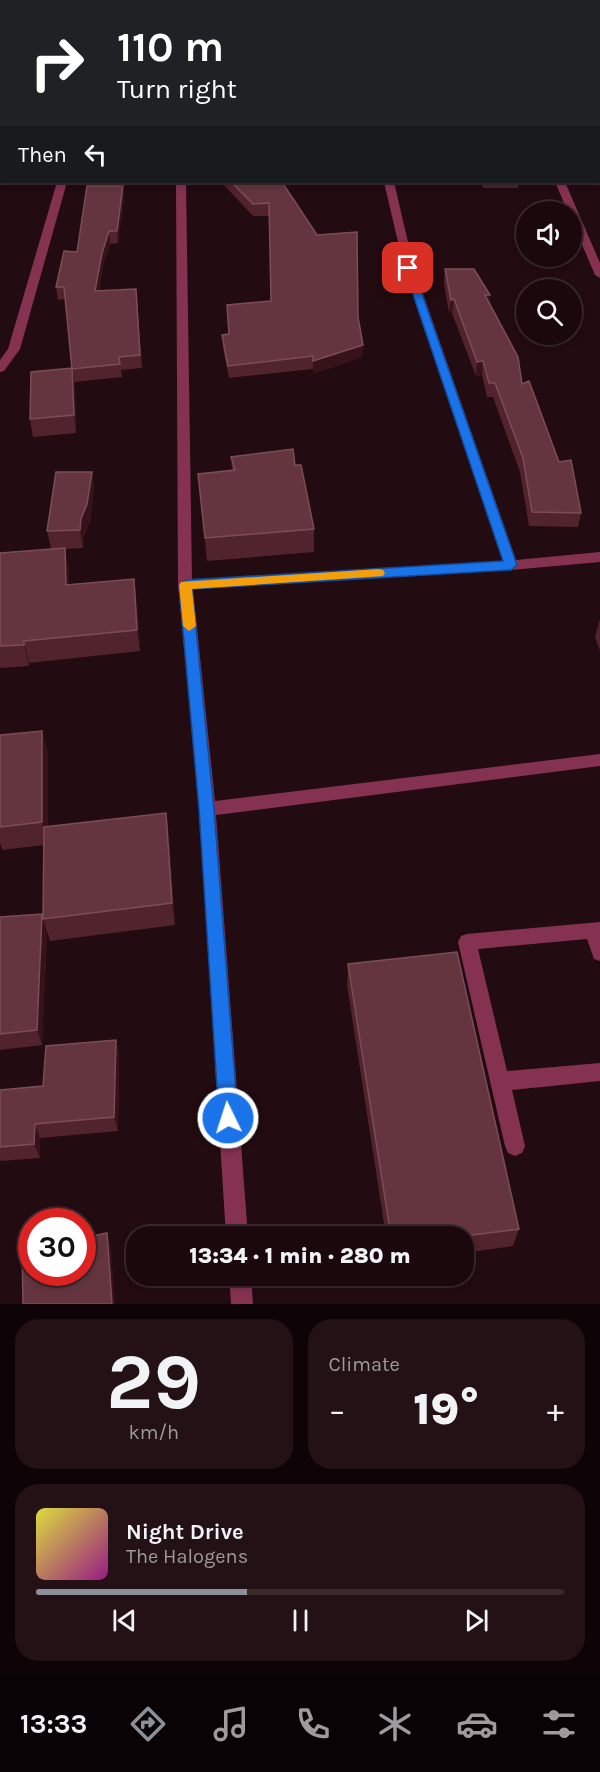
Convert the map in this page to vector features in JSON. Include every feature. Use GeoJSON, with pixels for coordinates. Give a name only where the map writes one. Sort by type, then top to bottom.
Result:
{"type":"FeatureCollection","features":[{"type":"Feature","properties":{"kind":"street"},"geometry":{"type":"LineString","coordinates":[[0,368],[14,349],[63,183]]}},
{"type":"Feature","properties":{"kind":"street"},"geometry":{"type":"LineString","coordinates":[[181,183],[185,585],[207,809],[236,1226]]}},
{"type":"Feature","properties":{"kind":"street"},"geometry":{"type":"LineString","coordinates":[[389,183],[408,268],[511,565]]}},
{"type":"Feature","properties":{"kind":"street"},"geometry":{"type":"LineString","coordinates":[[560,183],[600,275]]}},
{"type":"Feature","properties":{"kind":"street"},"geometry":{"type":"LineString","coordinates":[[185,585],[511,565],[600,557]]}},
{"type":"Feature","properties":{"kind":"street"},"geometry":{"type":"LineString","coordinates":[[207,809],[600,760]]}},
{"type":"Feature","properties":{"kind":"street"},"geometry":{"type":"LineString","coordinates":[[515,1146],[467,942],[597,931],[600,953]]}},
{"type":"Feature","properties":{"kind":"street"},"geometry":{"type":"LineString","coordinates":[[500,1081],[600,1072]]}},
{"type":"Feature","properties":{"kind":"street"},"geometry":{"type":"LineString","coordinates":[[241,1286],[242,1304]]}},
{"type":"Feature","properties":{"kind":"building"},"geometry":{"type":"Polygon","coordinates":[[[232,183],[283,183],[317,235],[357,232],[358,317],[363,345],[313,361],[313,356],[228,366],[222,335],[229,334],[227,305],[271,301],[269,203],[253,204],[232,183]]]}},
{"type":"Feature","properties":{"kind":"building"},"geometry":{"type":"Polygon","coordinates":[[[87,186],[123,186],[117,231],[109,231],[102,253],[95,291],[136,289],[140,355],[119,357],[120,364],[72,369],[64,287],[56,287],[64,251],[77,252],[87,186]]]}},
{"type":"Feature","properties":{"kind":"building"},"geometry":{"type":"Polygon","coordinates":[[[445,269],[474,269],[490,295],[485,295],[518,357],[522,384],[529,381],[559,462],[571,460],[581,513],[532,512],[523,458],[495,383],[489,383],[483,361],[477,362],[454,299],[451,300],[445,269]]]}},
{"type":"Feature","properties":{"kind":"building"},"geometry":{"type":"Polygon","coordinates":[[[72,368],[74,415],[30,419],[31,372],[72,368]]]}},
{"type":"Feature","properties":{"kind":"building"},"geometry":{"type":"Polygon","coordinates":[[[293,449],[295,465],[301,465],[314,529],[205,538],[198,474],[235,470],[231,457],[293,449]]]}},
{"type":"Feature","properties":{"kind":"building"},"geometry":{"type":"Polygon","coordinates":[[[56,472],[92,472],[80,530],[47,531],[56,472]]]}},
{"type":"Feature","properties":{"kind":"building"},"geometry":{"type":"Polygon","coordinates":[[[65,548],[66,585],[134,579],[137,630],[24,641],[24,645],[0,646],[0,553],[65,548]]]}},
{"type":"Feature","properties":{"kind":"building"},"geometry":{"type":"Polygon","coordinates":[[[42,731],[42,822],[0,827],[0,735],[42,731]]]}},
{"type":"Feature","properties":{"kind":"building"},"geometry":{"type":"Polygon","coordinates":[[[166,813],[172,903],[43,919],[44,827],[166,813]]]}},
{"type":"Feature","properties":{"kind":"building"},"geometry":{"type":"Polygon","coordinates":[[[42,914],[37,1030],[0,1034],[0,917],[42,914]]]}},
{"type":"Feature","properties":{"kind":"building"},"geometry":{"type":"Polygon","coordinates":[[[457,952],[519,1229],[474,1235],[474,1226],[389,1226],[348,964],[457,952]]]}},
{"type":"Feature","properties":{"kind":"building"},"geometry":{"type":"Polygon","coordinates":[[[116,1040],[114,1117],[35,1124],[34,1144],[0,1147],[0,1090],[43,1086],[46,1046],[116,1040]]]}},
{"type":"Feature","properties":{"kind":"building"},"geometry":{"type":"Polygon","coordinates":[[[107,1233],[112,1304],[23,1304],[23,1286],[96,1286],[96,1235],[107,1233]]]}},
{"type":"Feature","properties":{"kind":"slow traffic"},"geometry":{"type":"LineString","coordinates":[[189,626],[185,585],[379,573]]}},
{"type":"Feature","properties":{"kind":"route"},"geometry":{"type":"LineString","coordinates":[[228,1118],[207,809],[185,585],[511,565],[408,268]]}}]}
